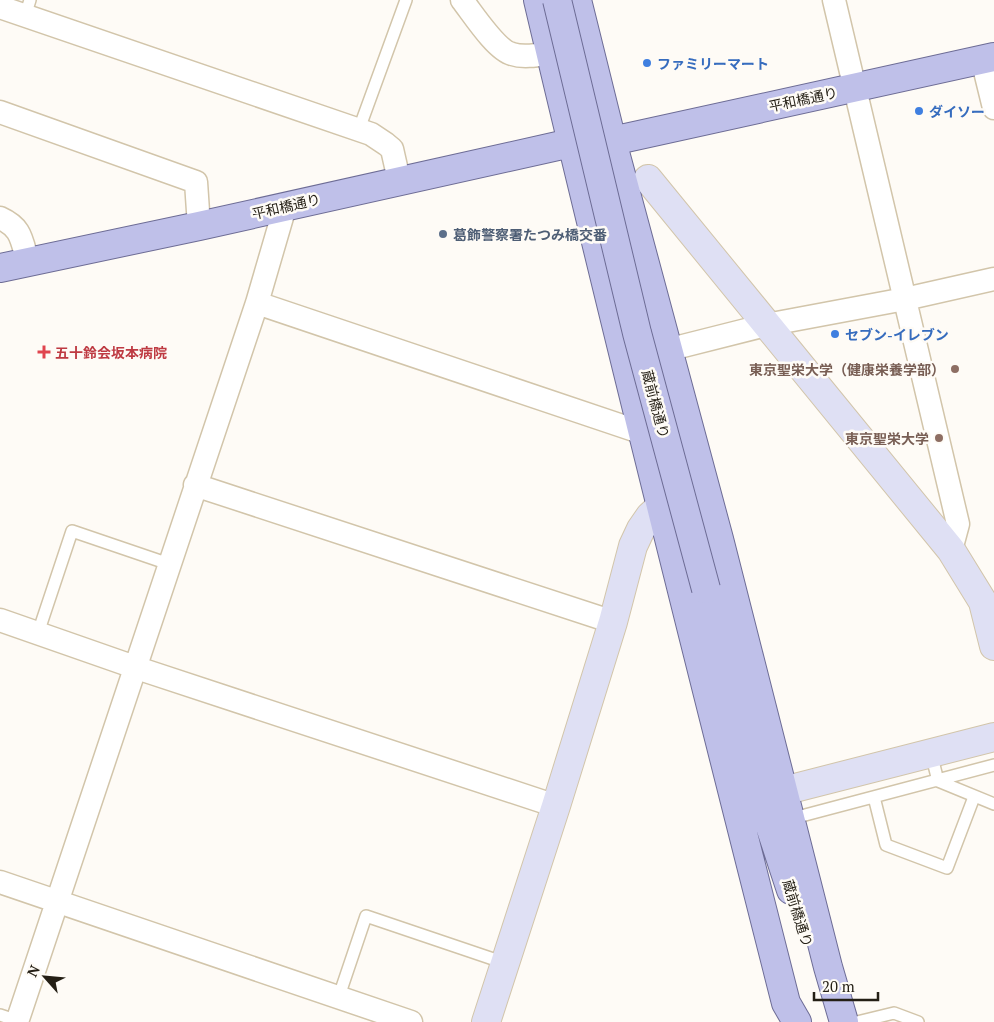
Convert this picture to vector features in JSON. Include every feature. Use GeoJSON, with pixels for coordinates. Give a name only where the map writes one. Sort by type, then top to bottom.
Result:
{"type":"FeatureCollection","features":[{"type":"Feature","properties":{"kind":"main road"},"geometry":{"type":"LineString","coordinates":[[538,0],[571,143],[786,1003],[797,1022]]}},
{"type":"Feature","properties":{"kind":"main road","name":"蔵前橋通り"},"geometry":{"type":"LineString","coordinates":[[557,0],[637,332],[706,589],[773,798],[798,909],[830,1022]]}},
{"type":"Feature","properties":{"kind":"main road"},"geometry":{"type":"LineString","coordinates":[[577,0],[667,350],[719,539],[773,798],[790,819],[844,1022]]}},
{"type":"Feature","properties":{"kind":"main road","name":"平和橋通り"},"geometry":{"type":"LineString","coordinates":[[0,268],[199,226],[571,143],[612,141],[988,58]]}},
{"type":"Feature","properties":{"kind":"main road","name":"蔵前橋通り"},"geometry":{"type":"LineString","coordinates":[[773,798],[780,912],[807,1022]]}},
{"type":"Feature","properties":{"kind":"street"},"geometry":{"type":"LineString","coordinates":[[462,0],[502,51],[513,55],[527,56],[550,53]]}},
{"type":"Feature","properties":{"kind":"street"},"geometry":{"type":"LineString","coordinates":[[834,0],[958,524],[950,550]]}},
{"type":"Feature","properties":{"kind":"street"},"geometry":{"type":"LineString","coordinates":[[0,8],[27,8],[371,134],[392,149],[399,180]]}},
{"type":"Feature","properties":{"kind":"street"},"geometry":{"type":"LineString","coordinates":[[988,58],[994,108]]}},
{"type":"Feature","properties":{"kind":"street"},"geometry":{"type":"LineString","coordinates":[[0,112],[196,182],[199,226]]}},
{"type":"Feature","properties":{"kind":"street"},"geometry":{"type":"LineString","coordinates":[[648,180],[950,550],[983,602],[994,646]]}},
{"type":"Feature","properties":{"kind":"street"},"geometry":{"type":"LineString","coordinates":[[17,1020],[257,303],[285,207]]}},
{"type":"Feature","properties":{"kind":"street"},"geometry":{"type":"LineString","coordinates":[[0,218],[14,224],[20,235],[28,262]]}},
{"type":"Feature","properties":{"kind":"street"},"geometry":{"type":"LineString","coordinates":[[667,350],[766,325],[905,299],[994,279]]}},
{"type":"Feature","properties":{"kind":"street"},"geometry":{"type":"LineString","coordinates":[[257,303],[643,433]]}},
{"type":"Feature","properties":{"kind":"street"},"geometry":{"type":"LineString","coordinates":[[195,485],[613,622]]}},
{"type":"Feature","properties":{"kind":"street"},"geometry":{"type":"LineString","coordinates":[[486,1022],[613,622],[633,546],[650,516],[662,505]]}},
{"type":"Feature","properties":{"kind":"street"},"geometry":{"type":"LineString","coordinates":[[0,620],[135,667],[556,806]]}},
{"type":"Feature","properties":{"kind":"street"},"geometry":{"type":"LineString","coordinates":[[773,798],[994,737]]}},
{"type":"Feature","properties":{"kind":"street"},"geometry":{"type":"LineString","coordinates":[[0,882],[411,1022]]}},
{"type":"Feature","properties":{"kind":"lane"},"geometry":{"type":"LineString","coordinates":[[359,129],[406,0]]}},
{"type":"Feature","properties":{"kind":"lane"},"geometry":{"type":"LineString","coordinates":[[38,633],[72,531],[169,564]]}},
{"type":"Feature","properties":{"kind":"lane"},"geometry":{"type":"LineString","coordinates":[[931,753],[938,780]]}},
{"type":"Feature","properties":{"kind":"lane"},"geometry":{"type":"LineString","coordinates":[[790,819],[938,780],[968,770],[994,765]]}},
{"type":"Feature","properties":{"kind":"lane"},"geometry":{"type":"LineString","coordinates":[[938,780],[994,804]]}},
{"type":"Feature","properties":{"kind":"lane"},"geometry":{"type":"LineString","coordinates":[[874,797],[886,845],[946,868],[974,797]]}},
{"type":"Feature","properties":{"kind":"lane"},"geometry":{"type":"LineString","coordinates":[[338,998],[366,916],[506,963]]}},
{"type":"Feature","properties":{"kind":"lane"},"geometry":{"type":"LineString","coordinates":[[857,1022],[894,1013],[918,1022]]}},
{"type":"Feature","properties":{"kind":"place","name":"ファミリーマート"},"geometry":{"type":"Point","coordinates":[647,63]}},
{"type":"Feature","properties":{"kind":"place","name":"ダイソー"},"geometry":{"type":"Point","coordinates":[919,111]}},
{"type":"Feature","properties":{"kind":"place","name":"葛飾警察署たつみ橋交番"},"geometry":{"type":"Point","coordinates":[443,234]}},
{"type":"Feature","properties":{"kind":"place","name":"セブン-イレブン"},"geometry":{"type":"Point","coordinates":[835,334]}},
{"type":"Feature","properties":{"kind":"place","name":"五十鈴会坂本病院"},"geometry":{"type":"Point","coordinates":[44,352]}},
{"type":"Feature","properties":{"kind":"place","name":"東京聖栄大学（健康栄養学部）"},"geometry":{"type":"Point","coordinates":[955,369]}},
{"type":"Feature","properties":{"kind":"place","name":"東京聖栄大学"},"geometry":{"type":"Point","coordinates":[939,438]}}]}
